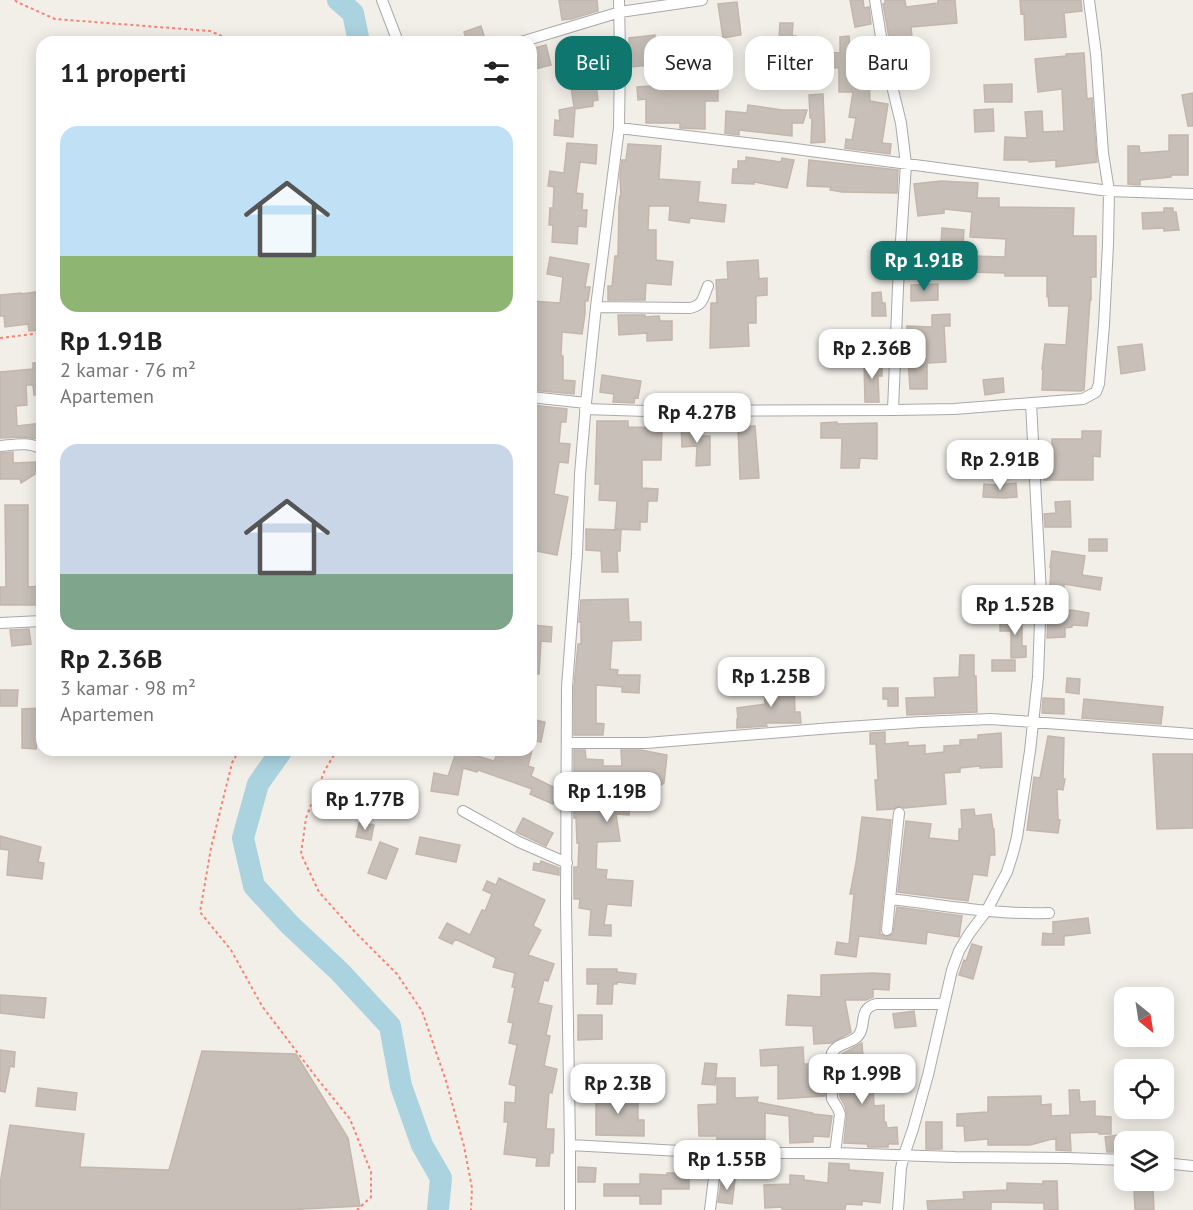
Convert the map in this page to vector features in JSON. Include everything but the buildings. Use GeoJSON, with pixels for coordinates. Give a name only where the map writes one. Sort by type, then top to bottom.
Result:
{"type":"FeatureCollection","features":[{"type":"Feature","properties":{"kind":"street"},"geometry":{"type":"LineString","coordinates":[[382,0],[396,36]]}},
{"type":"Feature","properties":{"kind":"street"},"geometry":{"type":"LineString","coordinates":[[570,1210],[566,906],[567,687],[586,406],[619,128],[619,0]]}},
{"type":"Feature","properties":{"kind":"street"},"geometry":{"type":"LineString","coordinates":[[537,37],[620,12],[702,0]]}},
{"type":"Feature","properties":{"kind":"street"},"geometry":{"type":"LineString","coordinates":[[875,0],[883,50],[901,123],[906,164],[893,410]]}},
{"type":"Feature","properties":{"kind":"street"},"geometry":{"type":"LineString","coordinates":[[537,398],[586,406],[646,411],[893,410],[954,409],[1083,399],[1096,392],[1099,384],[1104,325],[1108,191],[1089,0]]}},
{"type":"Feature","properties":{"kind":"street"},"geometry":{"type":"LineString","coordinates":[[619,128],[1108,191],[1193,194]]}},
{"type":"Feature","properties":{"kind":"street"},"geometry":{"type":"LineString","coordinates":[[596,307],[690,308],[700,304],[708,286]]}},
{"type":"Feature","properties":{"kind":"street"},"geometry":{"type":"LineString","coordinates":[[898,1210],[901,1168],[928,1075],[952,970],[959,951],[987,910],[1006,872],[1013,853],[1024,790],[1038,677],[1041,594],[1031,403]]}},
{"type":"Feature","properties":{"kind":"street"},"geometry":{"type":"LineString","coordinates":[[0,446],[18,444],[36,446]]}},
{"type":"Feature","properties":{"kind":"street"},"geometry":{"type":"LineString","coordinates":[[0,623],[36,621]]}},
{"type":"Feature","properties":{"kind":"street"},"geometry":{"type":"LineString","coordinates":[[568,744],[646,743],[921,722],[990,719],[1193,734]]}},
{"type":"Feature","properties":{"kind":"street"},"geometry":{"type":"LineString","coordinates":[[463,811],[519,842],[567,863]]}},
{"type":"Feature","properties":{"kind":"street"},"geometry":{"type":"LineString","coordinates":[[887,930],[899,813]]}},
{"type":"Feature","properties":{"kind":"street"},"geometry":{"type":"LineString","coordinates":[[890,899],[1012,913],[1049,913]]}},
{"type":"Feature","properties":{"kind":"street"},"geometry":{"type":"LineString","coordinates":[[835,1153],[840,1114],[832,1099],[832,1053],[835,1048],[855,1039],[860,1034],[865,1012],[871,1006],[876,1004],[944,1004]]}},
{"type":"Feature","properties":{"kind":"street"},"geometry":{"type":"LineString","coordinates":[[570,1145],[717,1153],[835,1153],[1114,1160]]}},
{"type":"Feature","properties":{"kind":"street"},"geometry":{"type":"LineString","coordinates":[[710,1210],[717,1153]]}},
{"type":"Feature","properties":{"kind":"street"},"geometry":{"type":"LineString","coordinates":[[1174,1164],[1193,1166]]}},
{"type":"Feature","properties":{"kind":"path"},"geometry":{"type":"LineString","coordinates":[[15,0],[55,19],[210,31],[222,36]]}},
{"type":"Feature","properties":{"kind":"path"},"geometry":{"type":"LineString","coordinates":[[0,338],[36,334]]}},
{"type":"Feature","properties":{"kind":"path"},"geometry":{"type":"LineString","coordinates":[[235,756],[211,848],[200,912],[231,950],[262,1006],[350,1119],[372,1172],[371,1197],[357,1210]]}},
{"type":"Feature","properties":{"kind":"path"},"geometry":{"type":"LineString","coordinates":[[333,756],[325,770],[306,818],[301,854],[319,892],[397,974],[422,1011],[446,1081],[464,1146],[472,1188],[471,1210]]}},
{"type":"Feature","properties":{"kind":"waterway"},"geometry":{"type":"LineString","coordinates":[[338,0],[353,13],[358,36]]}},
{"type":"Feature","properties":{"kind":"waterway"},"geometry":{"type":"LineString","coordinates":[[278,756],[258,784],[243,838],[254,886],[390,1026],[401,1086],[422,1145],[441,1178],[438,1210]]}}]}
